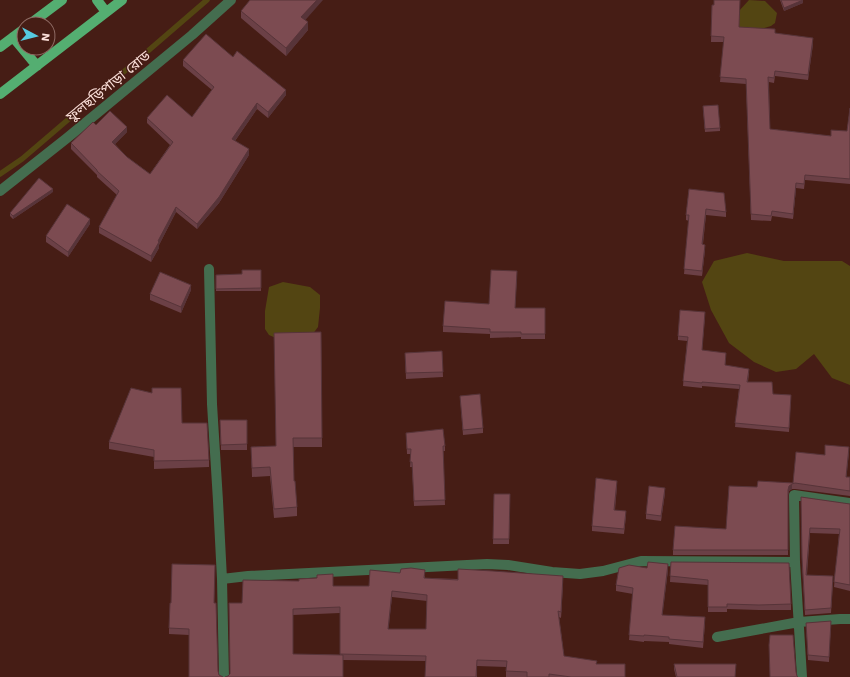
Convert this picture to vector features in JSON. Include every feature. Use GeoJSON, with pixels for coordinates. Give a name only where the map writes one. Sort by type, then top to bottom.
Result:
{"type":"FeatureCollection","features":[{"type":"Feature","properties":{"kind":"main road"},"geometry":{"type":"LineString","coordinates":[[41,16],[62,0]]}},
{"type":"Feature","properties":{"kind":"main road"},"geometry":{"type":"LineString","coordinates":[[97,0],[106,12]]}},
{"type":"Feature","properties":{"kind":"main road"},"geometry":{"type":"LineString","coordinates":[[0,94],[122,0]]}},
{"type":"Feature","properties":{"kind":"main road"},"geometry":{"type":"LineString","coordinates":[[0,47],[16,35]]}},
{"type":"Feature","properties":{"kind":"main road"},"geometry":{"type":"LineString","coordinates":[[13,37],[37,66]]}},
{"type":"Feature","properties":{"kind":"street","name":"ফুলছড়িপাড়া রোড"},"geometry":{"type":"LineString","coordinates":[[0,191],[192,36],[231,0]]}},
{"type":"Feature","properties":{"kind":"street"},"geometry":{"type":"LineString","coordinates":[[209,269],[212,404],[222,579],[224,677]]}},
{"type":"Feature","properties":{"kind":"street"},"geometry":{"type":"LineString","coordinates":[[802,677],[795,562],[794,495],[850,503]]}},
{"type":"Feature","properties":{"kind":"street"},"geometry":{"type":"LineString","coordinates":[[222,579],[248,576],[480,564],[508,565],[552,572],[580,574],[604,571],[641,561],[795,562]]}},
{"type":"Feature","properties":{"kind":"street"},"geometry":{"type":"LineString","coordinates":[[717,637],[799,622],[840,619],[850,620]]}},
{"type":"Feature","properties":{"kind":"shaded area"},"geometry":{"type":"Polygon","coordinates":[[[749,0],[765,1],[777,13],[775,23],[771,26],[755,31],[737,28],[738,12],[749,0]]]}},
{"type":"Feature","properties":{"kind":"shaded area"},"geometry":{"type":"Polygon","coordinates":[[[747,253],[784,261],[842,261],[850,266],[850,385],[832,378],[814,354],[796,369],[776,372],[754,362],[729,343],[711,310],[702,282],[714,261],[747,253]]]}},
{"type":"Feature","properties":{"kind":"shaded area"},"geometry":{"type":"Polygon","coordinates":[[[283,282],[310,287],[320,295],[318,327],[312,335],[278,339],[269,335],[265,329],[265,311],[269,287],[283,282]]]}},
{"type":"Feature","properties":{"kind":"building"},"geometry":{"type":"Polygon","coordinates":[[[250,0],[317,0],[301,17],[308,22],[286,48],[241,11],[250,0]]]}},
{"type":"Feature","properties":{"kind":"building"},"geometry":{"type":"Polygon","coordinates":[[[714,0],[740,0],[739,27],[775,29],[775,33],[813,38],[808,75],[775,71],[774,78],[768,77],[770,129],[831,136],[831,130],[847,131],[850,108],[850,179],[805,175],[804,184],[796,183],[793,214],[772,211],[771,216],[751,214],[746,79],[720,77],[724,37],[711,36],[712,5],[714,5],[714,0]]]}},
{"type":"Feature","properties":{"kind":"building"},"geometry":{"type":"Polygon","coordinates":[[[781,0],[803,0],[784,8],[781,0]]]}},
{"type":"Feature","properties":{"kind":"building"},"geometry":{"type":"Polygon","coordinates":[[[206,34],[233,57],[237,51],[286,90],[268,112],[257,103],[232,139],[249,149],[219,197],[197,224],[176,207],[151,256],[99,227],[119,191],[97,171],[71,143],[93,122],[96,125],[110,111],[127,127],[112,142],[127,157],[150,174],[173,142],[147,118],[167,95],[192,117],[214,87],[183,60],[206,34]]]}},
{"type":"Feature","properties":{"kind":"building"},"geometry":{"type":"Polygon","coordinates":[[[718,105],[720,128],[705,129],[703,106],[718,105]]]}},
{"type":"Feature","properties":{"kind":"building"},"geometry":{"type":"Polygon","coordinates":[[[39,178],[53,189],[13,216],[10,213],[39,178]]]}},
{"type":"Feature","properties":{"kind":"building"},"geometry":{"type":"Polygon","coordinates":[[[689,189],[724,193],[726,212],[706,209],[702,244],[705,245],[702,271],[684,269],[689,215],[686,215],[689,189]]]}},
{"type":"Feature","properties":{"kind":"building"},"geometry":{"type":"Polygon","coordinates":[[[67,204],[90,219],[68,252],[46,236],[67,204]]]}},
{"type":"Feature","properties":{"kind":"building"},"geometry":{"type":"Polygon","coordinates":[[[242,270],[261,270],[261,288],[216,289],[216,275],[242,274],[242,270]]]}},
{"type":"Feature","properties":{"kind":"building"},"geometry":{"type":"Polygon","coordinates":[[[491,270],[517,271],[515,308],[545,308],[545,334],[490,332],[490,329],[443,326],[445,301],[489,304],[491,270]]]}},
{"type":"Feature","properties":{"kind":"building"},"geometry":{"type":"Polygon","coordinates":[[[160,272],[191,285],[181,307],[150,294],[160,272]]]}},
{"type":"Feature","properties":{"kind":"building"},"geometry":{"type":"Polygon","coordinates":[[[680,310],[705,312],[702,350],[726,353],[725,365],[749,369],[747,382],[772,382],[773,394],[791,395],[789,428],[735,423],[740,385],[683,381],[688,337],[678,336],[680,310]]]}},
{"type":"Feature","properties":{"kind":"building"},"geometry":{"type":"Polygon","coordinates":[[[321,332],[322,438],[293,438],[294,481],[297,507],[274,509],[270,467],[252,468],[251,447],[276,446],[274,333],[321,332]]]}},
{"type":"Feature","properties":{"kind":"building"},"geometry":{"type":"Polygon","coordinates":[[[442,351],[443,372],[406,373],[405,353],[442,351]]]}},
{"type":"Feature","properties":{"kind":"building"},"geometry":{"type":"Polygon","coordinates":[[[131,388],[152,393],[152,388],[181,388],[182,423],[207,423],[209,460],[154,461],[154,450],[109,442],[131,388]]]}},
{"type":"Feature","properties":{"kind":"building"},"geometry":{"type":"Polygon","coordinates":[[[480,394],[483,428],[463,430],[460,396],[480,394]]]}},
{"type":"Feature","properties":{"kind":"building"},"geometry":{"type":"Polygon","coordinates":[[[220,420],[247,420],[247,444],[221,445],[220,420]]]}},
{"type":"Feature","properties":{"kind":"building"},"geometry":{"type":"Polygon","coordinates":[[[443,429],[445,446],[443,446],[445,500],[414,501],[412,462],[410,462],[411,449],[407,449],[406,433],[443,429]]]}},
{"type":"Feature","properties":{"kind":"building"},"geometry":{"type":"Polygon","coordinates":[[[825,445],[849,447],[846,477],[850,477],[850,491],[795,483],[789,486],[788,550],[673,550],[675,526],[726,529],[729,486],[757,487],[758,481],[793,483],[796,452],[825,455],[825,445]]]}},
{"type":"Feature","properties":{"kind":"building"},"geometry":{"type":"Polygon","coordinates":[[[596,478],[617,481],[614,510],[626,511],[624,529],[592,526],[596,478]]]}},
{"type":"Feature","properties":{"kind":"building"},"geometry":{"type":"Polygon","coordinates":[[[649,486],[665,488],[661,516],[646,514],[649,486]]]}},
{"type":"Feature","properties":{"kind":"building"},"geometry":{"type":"Polygon","coordinates":[[[494,494],[510,494],[509,539],[493,539],[494,494]]]}},
{"type":"Feature","properties":{"kind":"building"},"geometry":{"type":"Polygon","coordinates":[[[801,497],[850,504],[850,585],[834,582],[840,529],[810,528],[806,575],[833,576],[831,608],[805,610],[801,497]]]}},
{"type":"Feature","properties":{"kind":"building"},"geometry":{"type":"Polygon","coordinates":[[[648,562],[668,564],[662,615],[705,617],[703,642],[669,639],[669,637],[629,635],[633,588],[616,585],[619,568],[629,565],[647,568],[648,562]]]}},
{"type":"Feature","properties":{"kind":"building"},"geometry":{"type":"Polygon","coordinates":[[[671,562],[789,563],[791,604],[727,604],[727,607],[708,607],[708,580],[670,576],[671,562]]]}},
{"type":"Feature","properties":{"kind":"building"},"geometry":{"type":"Polygon","coordinates":[[[172,564],[215,565],[214,603],[216,603],[218,671],[219,675],[223,677],[189,677],[189,629],[169,628],[172,564]]]}},
{"type":"Feature","properties":{"kind":"building"},"geometry":{"type":"Polygon","coordinates":[[[411,568],[425,570],[424,578],[458,580],[458,569],[563,576],[561,612],[558,611],[564,656],[597,661],[596,664],[625,664],[625,677],[571,677],[549,674],[549,677],[527,677],[527,672],[506,671],[507,661],[477,660],[476,677],[425,677],[426,656],[340,654],[340,607],[293,609],[293,654],[343,655],[343,677],[225,677],[230,674],[229,603],[242,603],[243,580],[299,581],[299,579],[317,578],[317,575],[333,574],[333,586],[369,586],[370,570],[400,573],[401,569],[411,568]],[[392,591],[388,629],[426,629],[427,595],[392,591]]]}},
{"type":"Feature","properties":{"kind":"building"},"geometry":{"type":"Polygon","coordinates":[[[831,621],[829,657],[808,655],[806,623],[831,621]]]}},
{"type":"Feature","properties":{"kind":"building"},"geometry":{"type":"Polygon","coordinates":[[[770,635],[793,635],[796,672],[798,677],[770,677],[770,635]]]}},
{"type":"Feature","properties":{"kind":"building"},"geometry":{"type":"Polygon","coordinates":[[[674,664],[736,664],[735,677],[677,677],[674,664]]]}},
{"type":"Feature","properties":{"kind":"waterway"},"geometry":{"type":"LineString","coordinates":[[0,174],[22,159],[207,0]]}}]}
